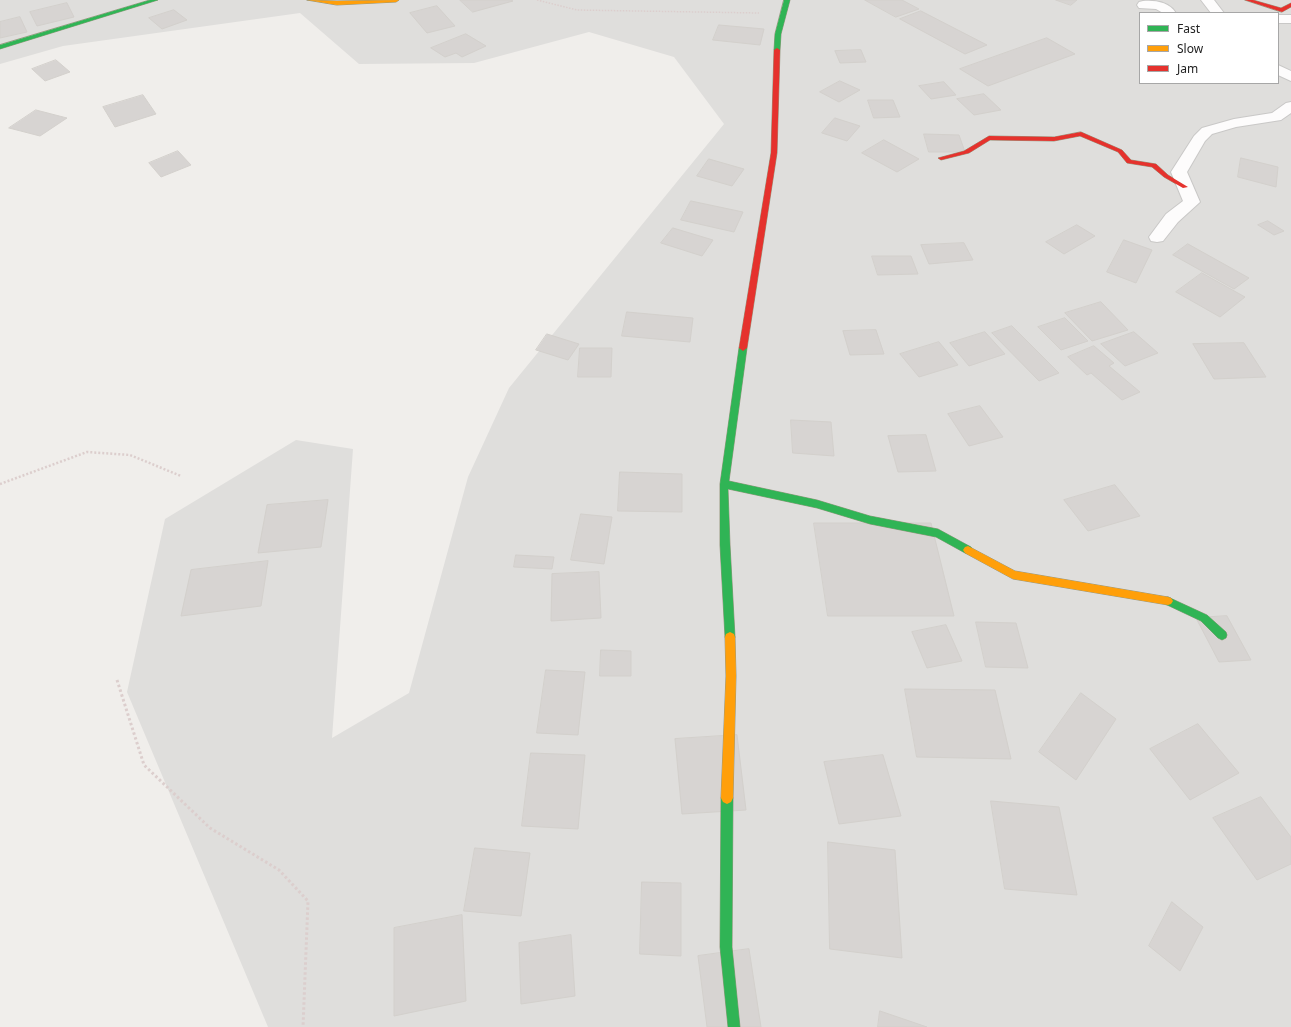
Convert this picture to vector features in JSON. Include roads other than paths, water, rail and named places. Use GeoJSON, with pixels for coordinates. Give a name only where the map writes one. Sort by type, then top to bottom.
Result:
{"type":"FeatureCollection","features":[{"type":"Feature","properties":{"kind":"street"},"geometry":{"type":"LineString","coordinates":[[0,47],[155,0]]}},
{"type":"Feature","properties":{"kind":"street"},"geometry":{"type":"LineString","coordinates":[[310,0],[337,4],[396,0]]}},
{"type":"Feature","properties":{"kind":"street"},"geometry":{"type":"LineString","coordinates":[[734,1027],[726,948],[727,798],[731,676],[730,617],[725,545],[724,484],[735,400],[774,153],[778,34],[786,0]]}},
{"type":"Feature","properties":{"kind":"street"},"geometry":{"type":"LineString","coordinates":[[1207,0],[1217,12]]}},
{"type":"Feature","properties":{"kind":"street"},"geometry":{"type":"LineString","coordinates":[[1248,0],[1282,10],[1291,5]]}},
{"type":"Feature","properties":{"kind":"street"},"geometry":{"type":"LineString","coordinates":[[1143,5],[1153,4],[1167,9],[1169,12]]}},
{"type":"Feature","properties":{"kind":"street"},"geometry":{"type":"LineString","coordinates":[[1279,19],[1291,19]]}},
{"type":"Feature","properties":{"kind":"street"},"geometry":{"type":"LineString","coordinates":[[1279,70],[1291,77]]}},
{"type":"Feature","properties":{"kind":"street"},"geometry":{"type":"LineString","coordinates":[[1157,237],[1172,218],[1192,202],[1179,172],[1191,156],[1199,139],[1208,131],[1234,123],[1276,117],[1291,106]]}},
{"type":"Feature","properties":{"kind":"street"},"geometry":{"type":"LineString","coordinates":[[941,158],[965,154],[978,148],[989,138],[1054,139],[1081,134],[1120,151],[1128,162],[1154,165],[1166,176],[1185,187]]}},
{"type":"Feature","properties":{"kind":"street"},"geometry":{"type":"LineString","coordinates":[[724,484],[817,504],[870,520],[938,533],[1013,575],[1171,602],[1204,618],[1222,635]]}}]}
